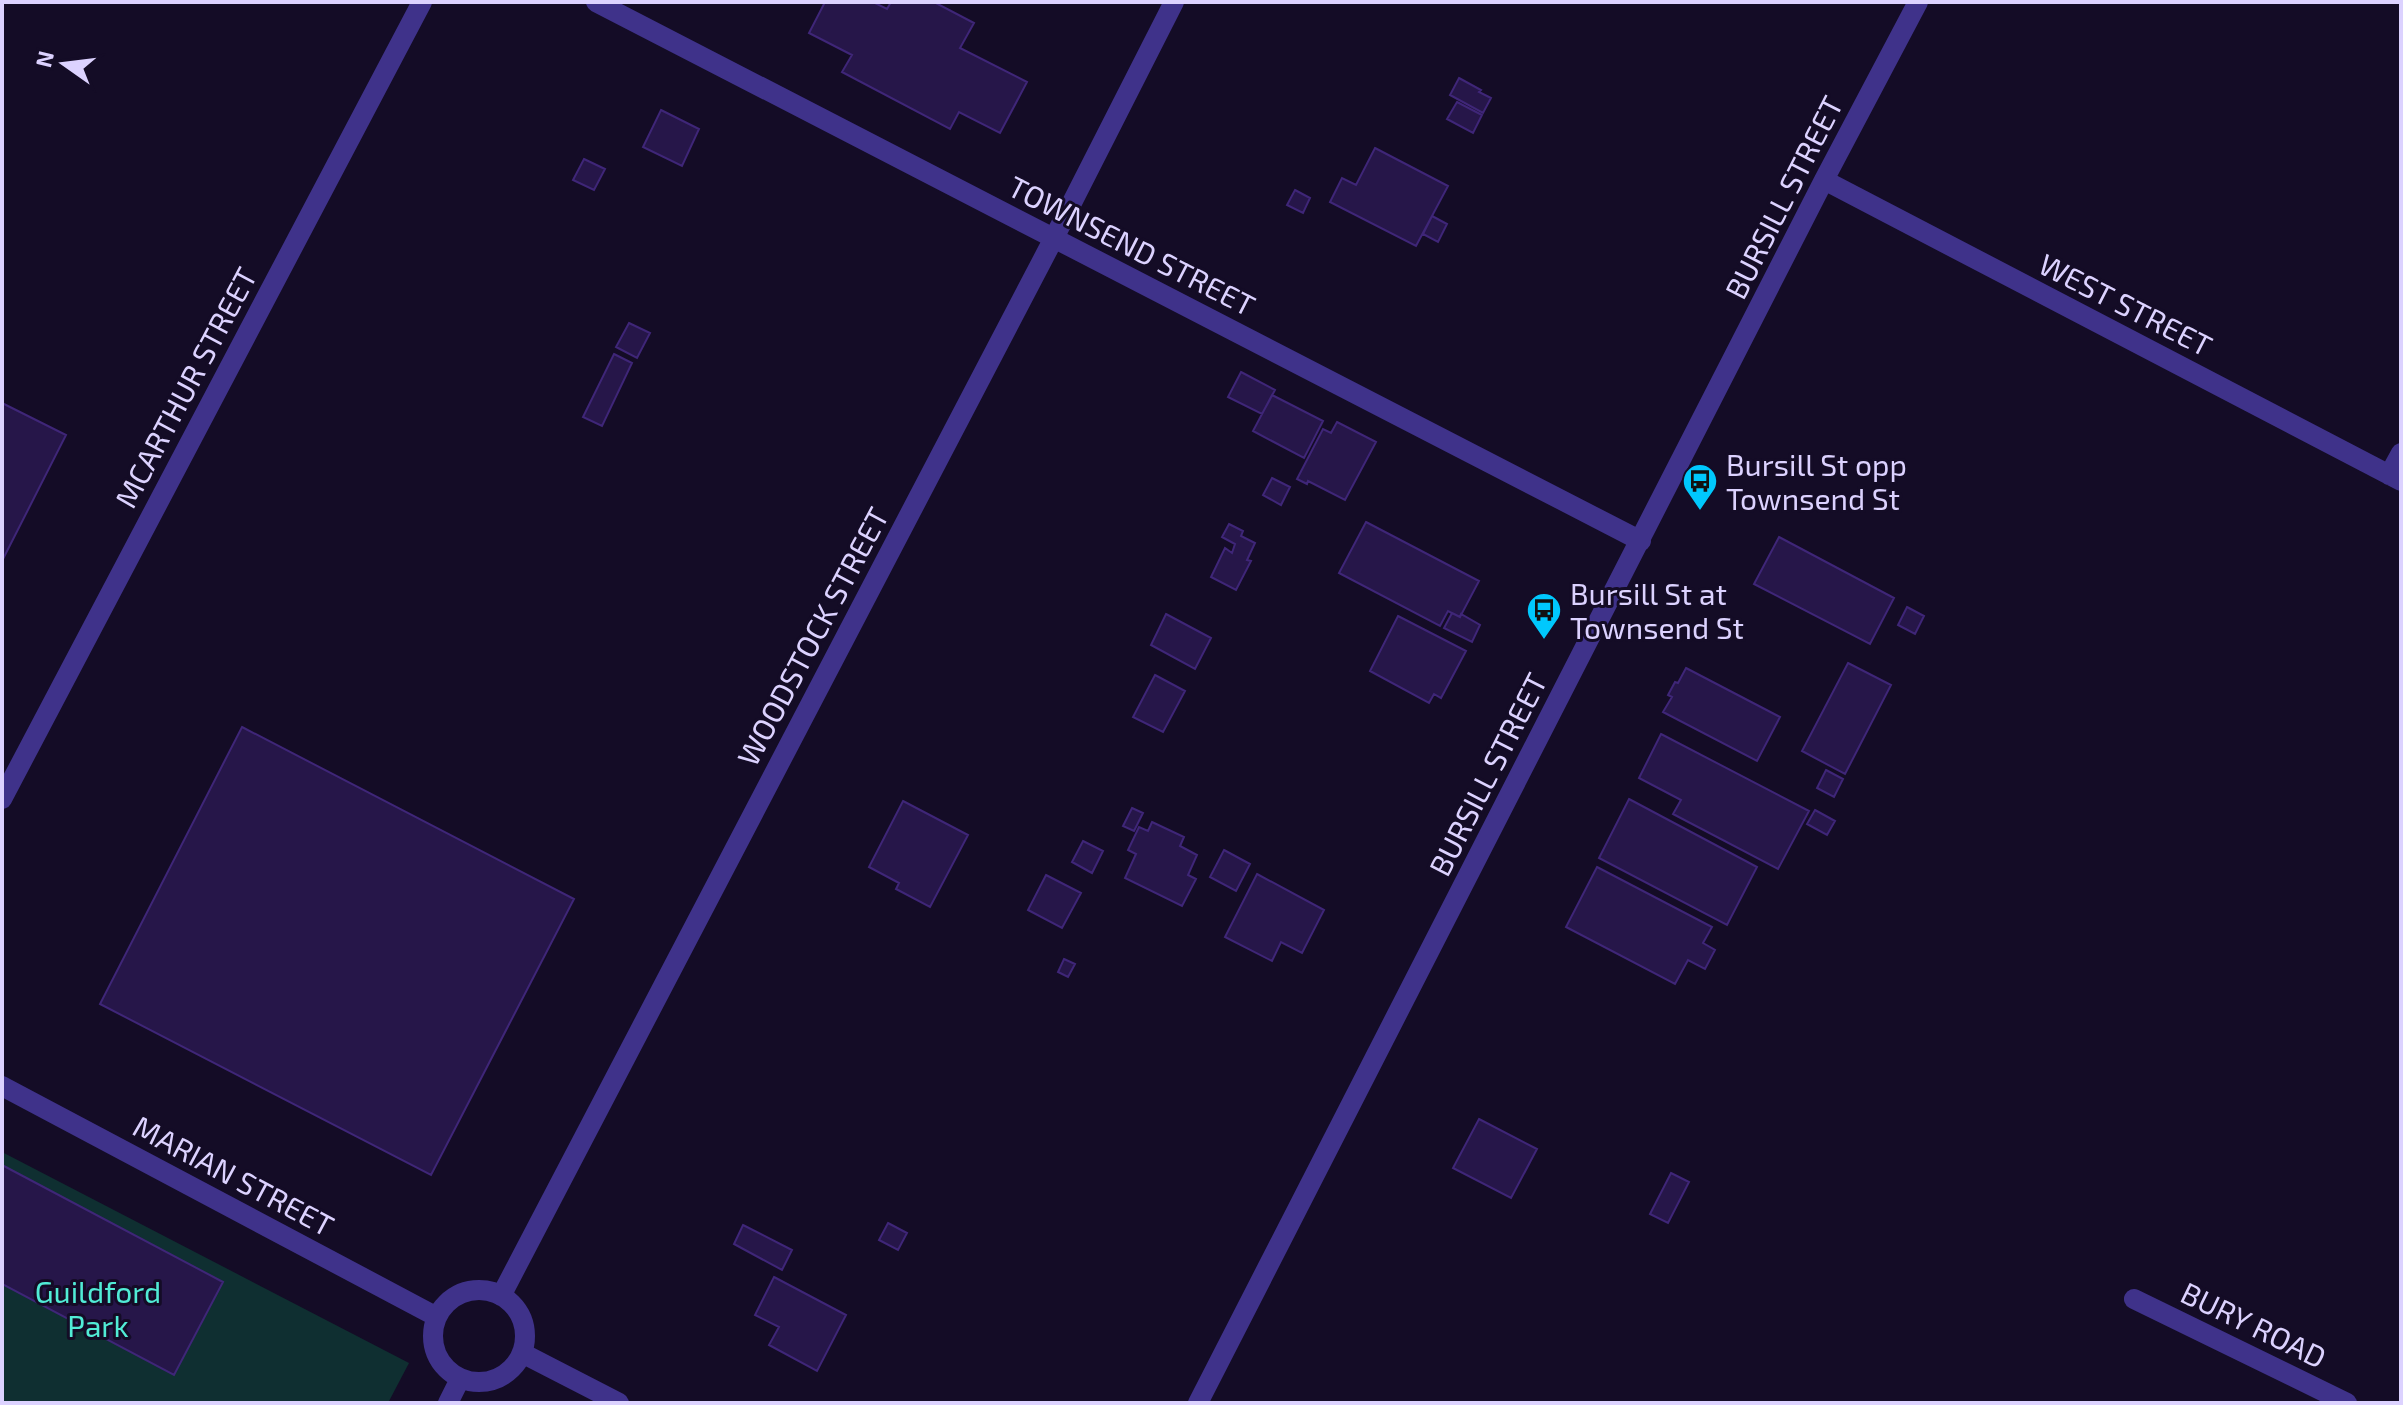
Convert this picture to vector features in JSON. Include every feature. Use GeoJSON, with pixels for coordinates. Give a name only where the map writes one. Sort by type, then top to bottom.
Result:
{"type":"FeatureCollection","features":[{"type":"Feature","properties":{"kind":"street","name":"MCARTHUR STREET"},"geometry":{"type":"LineString","coordinates":[[2,799],[422,2]]}},
{"type":"Feature","properties":{"kind":"street","name":"TOWNSEND STREET"},"geometry":{"type":"LineString","coordinates":[[596,2],[1641,541]]}},
{"type":"Feature","properties":{"kind":"street","name":"WOODSTOCK STREET"},"geometry":{"type":"LineString","coordinates":[[501,1296],[1054,238],[1174,2]]}},
{"type":"Feature","properties":{"kind":"street","name":"BURSILL STREET"},"geometry":{"type":"LineString","coordinates":[[1198,1403],[1918,2]]}},
{"type":"Feature","properties":{"kind":"street","name":"WEST STREET"},"geometry":{"type":"LineString","coordinates":[[1824,180],[2395,478]]}},
{"type":"Feature","properties":{"kind":"street"},"geometry":{"type":"LineString","coordinates":[[2395,478],[2401,453]]}},
{"type":"Feature","properties":{"kind":"street","name":"MARIAN STREET"},"geometry":{"type":"LineString","coordinates":[[2,1086],[437,1317]]}},
{"type":"Feature","properties":{"kind":"street"},"geometry":{"type":"LineString","coordinates":[[477,1290],[501,1296],[511,1304],[524,1327],[522,1353],[514,1366],[490,1381],[475,1383],[460,1379],[448,1371],[434,1346],[433,1331],[437,1317],[444,1306],[465,1293],[477,1290]]}},
{"type":"Feature","properties":{"kind":"street","name":"BURY ROAD"},"geometry":{"type":"LineString","coordinates":[[2134,1299],[2347,1403]]}},
{"type":"Feature","properties":{"kind":"street"},"geometry":{"type":"LineString","coordinates":[[522,1353],[619,1403]]}},
{"type":"Feature","properties":{"kind":"street"},"geometry":{"type":"LineString","coordinates":[[448,1403],[460,1379]]}},
{"type":"Feature","properties":{"kind":"green space","name":"Guildford Park"},"geometry":{"type":"Polygon","coordinates":[[[2,1152],[409,1363],[388,1403],[2,1403],[2,1152]]]}},
{"type":"Feature","properties":{"kind":"building"},"geometry":{"type":"Polygon","coordinates":[[[825,2],[873,2],[887,9],[891,2],[934,2],[974,23],[960,48],[1027,82],[1000,133],[959,112],[950,129],[842,72],[852,55],[809,33],[825,2]]]}},
{"type":"Feature","properties":{"kind":"building"},"geometry":{"type":"Polygon","coordinates":[[[1459,78],[1491,98],[1483,113],[1450,95],[1459,78]]]}},
{"type":"Feature","properties":{"kind":"building"},"geometry":{"type":"Polygon","coordinates":[[[1457,102],[1482,115],[1473,133],[1447,119],[1457,102]]]}},
{"type":"Feature","properties":{"kind":"building"},"geometry":{"type":"Polygon","coordinates":[[[661,110],[699,129],[682,166],[643,147],[661,110]]]}},
{"type":"Feature","properties":{"kind":"building"},"geometry":{"type":"Polygon","coordinates":[[[1375,148],[1448,186],[1416,246],[1330,202],[1342,178],[1356,185],[1375,148]]]}},
{"type":"Feature","properties":{"kind":"building"},"geometry":{"type":"Polygon","coordinates":[[[584,159],[605,169],[594,190],[573,180],[584,159]]]}},
{"type":"Feature","properties":{"kind":"building"},"geometry":{"type":"Polygon","coordinates":[[[1295,190],[1310,198],[1303,213],[1287,205],[1295,190]]]}},
{"type":"Feature","properties":{"kind":"building"},"geometry":{"type":"Polygon","coordinates":[[[1432,216],[1447,224],[1438,242],[1423,234],[1432,216]]]}},
{"type":"Feature","properties":{"kind":"building"},"geometry":{"type":"Polygon","coordinates":[[[629,323],[650,333],[637,358],[616,347],[629,323]]]}},
{"type":"Feature","properties":{"kind":"building"},"geometry":{"type":"Polygon","coordinates":[[[614,354],[632,363],[602,426],[583,417],[614,354]]]}},
{"type":"Feature","properties":{"kind":"building"},"geometry":{"type":"Polygon","coordinates":[[[1241,372],[1275,390],[1262,414],[1228,397],[1241,372]]]}},
{"type":"Feature","properties":{"kind":"building"},"geometry":{"type":"Polygon","coordinates":[[[1272,395],[1323,421],[1304,458],[1253,431],[1272,395]]]}},
{"type":"Feature","properties":{"kind":"building"},"geometry":{"type":"Polygon","coordinates":[[[2,403],[66,435],[2,561],[2,403]]]}},
{"type":"Feature","properties":{"kind":"building"},"geometry":{"type":"Polygon","coordinates":[[[1337,422],[1376,442],[1345,500],[1308,481],[1307,484],[1297,479],[1323,429],[1331,433],[1337,422]]]}},
{"type":"Feature","properties":{"kind":"building"},"geometry":{"type":"Polygon","coordinates":[[[1272,478],[1290,487],[1281,505],[1263,495],[1272,478]]]}},
{"type":"Feature","properties":{"kind":"building"},"geometry":{"type":"Polygon","coordinates":[[[1366,522],[1479,581],[1460,617],[1448,611],[1440,626],[1339,573],[1366,522]]]}},
{"type":"Feature","properties":{"kind":"building"},"geometry":{"type":"Polygon","coordinates":[[[1229,524],[1243,531],[1241,536],[1255,543],[1247,560],[1251,561],[1236,590],[1211,577],[1225,548],[1232,553],[1235,544],[1222,537],[1229,524]]]}},
{"type":"Feature","properties":{"kind":"building"},"geometry":{"type":"Polygon","coordinates":[[[1779,537],[1894,598],[1870,644],[1754,584],[1779,537]]]}},
{"type":"Feature","properties":{"kind":"building"},"geometry":{"type":"Polygon","coordinates":[[[1907,607],[1924,616],[1915,634],[1898,625],[1907,607]]]}},
{"type":"Feature","properties":{"kind":"building"},"geometry":{"type":"Polygon","coordinates":[[[1452,613],[1460,617],[1461,614],[1480,625],[1472,642],[1444,628],[1452,613]]]}},
{"type":"Feature","properties":{"kind":"building"},"geometry":{"type":"Polygon","coordinates":[[[1166,614],[1211,638],[1195,669],[1151,645],[1166,614]]]}},
{"type":"Feature","properties":{"kind":"building"},"geometry":{"type":"Polygon","coordinates":[[[1398,616],[1466,651],[1441,698],[1434,694],[1429,703],[1370,671],[1398,616]]]}},
{"type":"Feature","properties":{"kind":"building"},"geometry":{"type":"Polygon","coordinates":[[[1848,663],[1891,685],[1845,774],[1802,751],[1848,663]]]}},
{"type":"Feature","properties":{"kind":"building"},"geometry":{"type":"Polygon","coordinates":[[[1686,668],[1780,717],[1757,761],[1663,712],[1672,697],[1668,695],[1686,668]]]}},
{"type":"Feature","properties":{"kind":"building"},"geometry":{"type":"Polygon","coordinates":[[[1155,675],[1185,691],[1163,732],[1133,717],[1155,675]]]}},
{"type":"Feature","properties":{"kind":"building"},"geometry":{"type":"Polygon","coordinates":[[[242,727],[574,899],[431,1175],[100,1004],[242,727]]]}},
{"type":"Feature","properties":{"kind":"building"},"geometry":{"type":"Polygon","coordinates":[[[1661,734],[1809,811],[1778,869],[1673,814],[1681,800],[1639,778],[1661,734]]]}},
{"type":"Feature","properties":{"kind":"building"},"geometry":{"type":"Polygon","coordinates":[[[1826,770],[1843,779],[1834,797],[1817,788],[1826,770]]]}},
{"type":"Feature","properties":{"kind":"building"},"geometry":{"type":"Polygon","coordinates":[[[1629,799],[1757,867],[1727,925],[1599,858],[1629,799]]]}},
{"type":"Feature","properties":{"kind":"building"},"geometry":{"type":"Polygon","coordinates":[[[903,801],[968,835],[930,907],[896,889],[899,883],[869,867],[903,801]]]}},
{"type":"Feature","properties":{"kind":"building"},"geometry":{"type":"Polygon","coordinates":[[[1132,808],[1143,813],[1134,831],[1123,826],[1132,808]]]}},
{"type":"Feature","properties":{"kind":"building"},"geometry":{"type":"Polygon","coordinates":[[[1815,810],[1835,821],[1827,835],[1807,824],[1815,810]]]}},
{"type":"Feature","properties":{"kind":"building"},"geometry":{"type":"Polygon","coordinates":[[[1152,822],[1184,837],[1180,846],[1197,855],[1188,875],[1196,879],[1182,906],[1125,878],[1136,854],[1128,850],[1139,827],[1148,831],[1152,822]]]}},
{"type":"Feature","properties":{"kind":"building"},"geometry":{"type":"Polygon","coordinates":[[[1083,841],[1103,851],[1092,873],[1072,862],[1083,841]]]}},
{"type":"Feature","properties":{"kind":"building"},"geometry":{"type":"Polygon","coordinates":[[[1224,850],[1250,864],[1236,891],[1210,877],[1224,850]]]}},
{"type":"Feature","properties":{"kind":"building"},"geometry":{"type":"Polygon","coordinates":[[[1597,867],[1712,927],[1703,943],[1715,950],[1705,969],[1688,960],[1675,984],[1566,927],[1597,867]]]}},
{"type":"Feature","properties":{"kind":"building"},"geometry":{"type":"Polygon","coordinates":[[[1257,874],[1324,910],[1302,953],[1281,942],[1272,961],[1225,937],[1257,874]]]}},
{"type":"Feature","properties":{"kind":"building"},"geometry":{"type":"Polygon","coordinates":[[[1046,875],[1081,893],[1062,928],[1028,910],[1046,875]]]}},
{"type":"Feature","properties":{"kind":"building"},"geometry":{"type":"Polygon","coordinates":[[[1064,959],[1075,964],[1068,977],[1058,972],[1064,959]]]}},
{"type":"Feature","properties":{"kind":"building"},"geometry":{"type":"Polygon","coordinates":[[[1479,1119],[1537,1149],[1511,1198],[1453,1168],[1479,1119]]]}},
{"type":"Feature","properties":{"kind":"building"},"geometry":{"type":"Polygon","coordinates":[[[2,1165],[223,1282],[174,1375],[2,1284],[2,1165]]]}},
{"type":"Feature","properties":{"kind":"building"},"geometry":{"type":"Polygon","coordinates":[[[1671,1173],[1689,1182],[1668,1223],[1650,1214],[1671,1173]]]}},
{"type":"Feature","properties":{"kind":"building"},"geometry":{"type":"Polygon","coordinates":[[[888,1223],[907,1233],[898,1250],[879,1240],[888,1223]]]}},
{"type":"Feature","properties":{"kind":"building"},"geometry":{"type":"Polygon","coordinates":[[[743,1225],[792,1250],[782,1270],[734,1244],[743,1225]]]}},
{"type":"Feature","properties":{"kind":"building"},"geometry":{"type":"Polygon","coordinates":[[[774,1277],[846,1315],[817,1371],[769,1345],[779,1327],[755,1315],[774,1277]]]}},
{"type":"Feature","properties":{"kind":"place","name":"Bursill St opp Townsend St"},"geometry":{"type":"Point","coordinates":[1700,512]}},
{"type":"Feature","properties":{"kind":"place","name":"Bursill St at Townsend St"},"geometry":{"type":"Point","coordinates":[1544,641]}}]}
